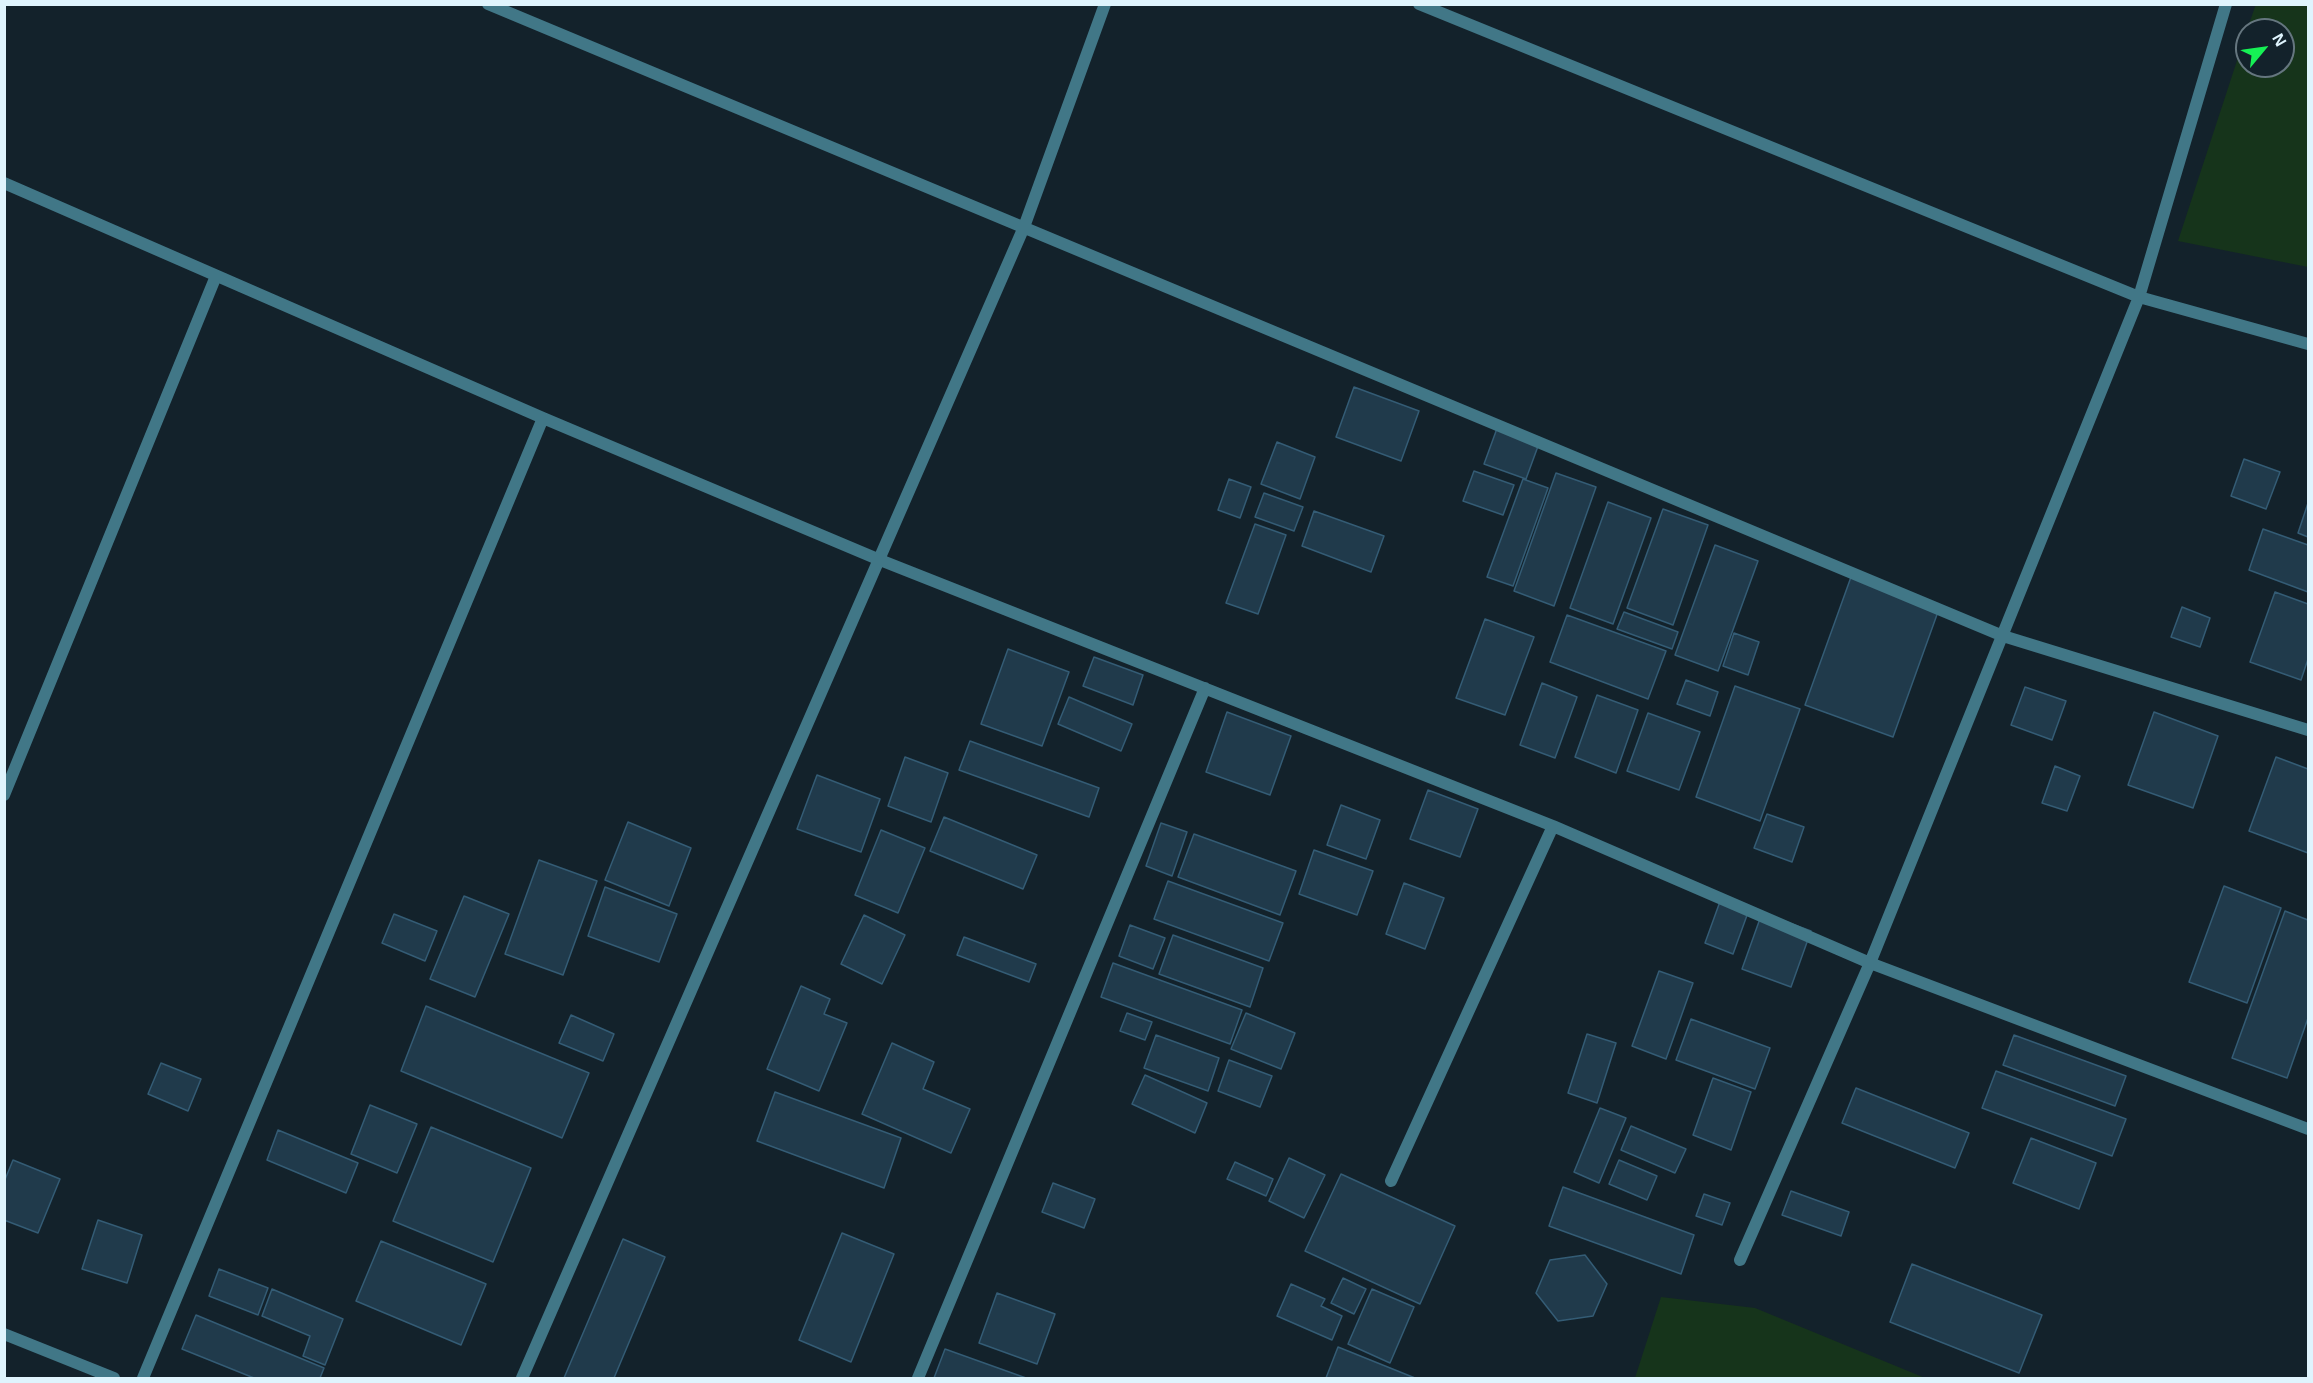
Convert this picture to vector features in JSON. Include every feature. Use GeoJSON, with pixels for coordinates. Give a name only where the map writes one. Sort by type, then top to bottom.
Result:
{"type":"FeatureCollection","features":[{"type":"Feature","properties":{"kind":"street"},"geometry":{"type":"LineString","coordinates":[[488,4],[2003,636],[2308,730]]}},
{"type":"Feature","properties":{"kind":"street"},"geometry":{"type":"LineString","coordinates":[[522,1378],[1024,227],[1106,4]]}},
{"type":"Feature","properties":{"kind":"street"},"geometry":{"type":"LineString","coordinates":[[1419,4],[2139,297],[2308,344]]}},
{"type":"Feature","properties":{"kind":"street"},"geometry":{"type":"LineString","coordinates":[[1740,1260],[1870,963],[2139,297],[2226,4]]}},
{"type":"Feature","properties":{"kind":"street"},"geometry":{"type":"LineString","coordinates":[[4,183],[543,418],[880,560],[1553,826],[1870,963],[2308,1129]]}},
{"type":"Feature","properties":{"kind":"street"},"geometry":{"type":"LineString","coordinates":[[4,795],[216,276]]}},
{"type":"Feature","properties":{"kind":"street"},"geometry":{"type":"LineString","coordinates":[[143,1378],[543,418]]}},
{"type":"Feature","properties":{"kind":"street"},"geometry":{"type":"LineString","coordinates":[[918,1378],[1205,688]]}},
{"type":"Feature","properties":{"kind":"street"},"geometry":{"type":"LineString","coordinates":[[1391,1181],[1553,826]]}},
{"type":"Feature","properties":{"kind":"street"},"geometry":{"type":"LineString","coordinates":[[4,1334],[114,1378]]}},
{"type":"Feature","properties":{"kind":"green space"},"geometry":{"type":"Polygon","coordinates":[[[2256,4],[2308,5],[2308,267],[2178,241],[2235,67],[2235,78],[2295,78],[2295,18],[2251,18],[2256,4]]]}},
{"type":"Feature","properties":{"kind":"green space"},"geometry":{"type":"Polygon","coordinates":[[[1661,1297],[1755,1308],[1925,1378],[1635,1378],[1661,1297]]]}},
{"type":"Feature","properties":{"kind":"building"},"geometry":{"type":"Polygon","coordinates":[[[1354,387],[1419,411],[1401,461],[1336,437],[1354,387]]]}},
{"type":"Feature","properties":{"kind":"building"},"geometry":{"type":"Polygon","coordinates":[[[1499,423],[1541,438],[1526,479],[1484,464],[1499,423]]]}},
{"type":"Feature","properties":{"kind":"building"},"geometry":{"type":"Polygon","coordinates":[[[1277,442],[1315,457],[1300,499],[1261,484],[1277,442]]]}},
{"type":"Feature","properties":{"kind":"building"},"geometry":{"type":"Polygon","coordinates":[[[2244,459],[2280,472],[2266,509],[2231,496],[2244,459]]]}},
{"type":"Feature","properties":{"kind":"building"},"geometry":{"type":"Polygon","coordinates":[[[1474,471],[1514,485],[1503,515],[1463,501],[1474,471]]]}},
{"type":"Feature","properties":{"kind":"building"},"geometry":{"type":"Polygon","coordinates":[[[1556,473],[1596,487],[1554,606],[1514,591],[1556,473]]]}},
{"type":"Feature","properties":{"kind":"building"},"geometry":{"type":"Polygon","coordinates":[[[1229,479],[1251,487],[1240,518],[1218,510],[1229,479]]]}},
{"type":"Feature","properties":{"kind":"building"},"geometry":{"type":"Polygon","coordinates":[[[1523,479],[1548,488],[1513,586],[1487,577],[1523,479]]]}},
{"type":"Feature","properties":{"kind":"building"},"geometry":{"type":"Polygon","coordinates":[[[1264,493],[1303,507],[1294,531],[1255,517],[1264,493]]]}},
{"type":"Feature","properties":{"kind":"building"},"geometry":{"type":"Polygon","coordinates":[[[1608,502],[1651,518],[1613,624],[1570,608],[1608,502]]]}},
{"type":"Feature","properties":{"kind":"building"},"geometry":{"type":"Polygon","coordinates":[[[2308,503],[2308,537],[2298,533],[2308,503]]]}},
{"type":"Feature","properties":{"kind":"building"},"geometry":{"type":"Polygon","coordinates":[[[1663,509],[1708,525],[1673,625],[1627,608],[1663,509]]]}},
{"type":"Feature","properties":{"kind":"building"},"geometry":{"type":"Polygon","coordinates":[[[1314,511],[1384,536],[1371,572],[1302,546],[1314,511]]]}},
{"type":"Feature","properties":{"kind":"building"},"geometry":{"type":"Polygon","coordinates":[[[1255,524],[1286,535],[1258,614],[1226,603],[1255,524]]]}},
{"type":"Feature","properties":{"kind":"building"},"geometry":{"type":"Polygon","coordinates":[[[2263,529],[2308,545],[2308,592],[2249,570],[2263,529]]]}},
{"type":"Feature","properties":{"kind":"building"},"geometry":{"type":"Polygon","coordinates":[[[1715,545],[1758,561],[1718,671],[1675,655],[1715,545]]]}},
{"type":"Feature","properties":{"kind":"building"},"geometry":{"type":"Polygon","coordinates":[[[1851,577],[1939,609],[1893,737],[1805,705],[1851,577]]]}},
{"type":"Feature","properties":{"kind":"building"},"geometry":{"type":"Polygon","coordinates":[[[2275,592],[2308,604],[2308,659],[2301,680],[2250,662],[2275,592]]]}},
{"type":"Feature","properties":{"kind":"building"},"geometry":{"type":"Polygon","coordinates":[[[2182,607],[2210,618],[2200,647],[2171,637],[2182,607]]]}},
{"type":"Feature","properties":{"kind":"building"},"geometry":{"type":"Polygon","coordinates":[[[1624,612],[1678,632],[1672,649],[1617,629],[1624,612]]]}},
{"type":"Feature","properties":{"kind":"building"},"geometry":{"type":"Polygon","coordinates":[[[1567,615],[1666,651],[1648,699],[1550,662],[1567,615]]]}},
{"type":"Feature","properties":{"kind":"building"},"geometry":{"type":"Polygon","coordinates":[[[1485,619],[1534,637],[1505,715],[1456,698],[1485,619]]]}},
{"type":"Feature","properties":{"kind":"building"},"geometry":{"type":"Polygon","coordinates":[[[1734,633],[1759,642],[1748,675],[1723,666],[1734,633]]]}},
{"type":"Feature","properties":{"kind":"building"},"geometry":{"type":"Polygon","coordinates":[[[1008,649],[1069,672],[1042,746],[981,724],[1008,649]]]}},
{"type":"Feature","properties":{"kind":"building"},"geometry":{"type":"Polygon","coordinates":[[[1094,657],[1143,675],[1133,705],[1083,686],[1094,657]]]}},
{"type":"Feature","properties":{"kind":"building"},"geometry":{"type":"Polygon","coordinates":[[[1686,680],[1718,692],[1710,716],[1677,704],[1686,680]]]}},
{"type":"Feature","properties":{"kind":"building"},"geometry":{"type":"Polygon","coordinates":[[[1542,683],[1577,697],[1555,758],[1520,745],[1542,683]]]}},
{"type":"Feature","properties":{"kind":"building"},"geometry":{"type":"Polygon","coordinates":[[[1735,686],[1800,709],[1760,821],[1696,797],[1735,686]]]}},
{"type":"Feature","properties":{"kind":"building"},"geometry":{"type":"Polygon","coordinates":[[[2025,687],[2066,701],[2052,740],[2011,725],[2025,687]]]}},
{"type":"Feature","properties":{"kind":"building"},"geometry":{"type":"Polygon","coordinates":[[[1597,695],[1638,710],[1616,773],[1575,757],[1597,695]]]}},
{"type":"Feature","properties":{"kind":"building"},"geometry":{"type":"Polygon","coordinates":[[[1069,697],[1132,724],[1121,751],[1058,724],[1069,697]]]}},
{"type":"Feature","properties":{"kind":"building"},"geometry":{"type":"Polygon","coordinates":[[[1227,712],[1291,736],[1270,795],[1206,772],[1227,712]]]}},
{"type":"Feature","properties":{"kind":"building"},"geometry":{"type":"Polygon","coordinates":[[[2154,712],[2218,736],[2193,808],[2128,785],[2154,712]]]}},
{"type":"Feature","properties":{"kind":"building"},"geometry":{"type":"Polygon","coordinates":[[[1648,713],[1700,732],[1679,790],[1627,771],[1648,713]]]}},
{"type":"Feature","properties":{"kind":"building"},"geometry":{"type":"Polygon","coordinates":[[[970,741],[1099,788],[1089,817],[959,770],[970,741]]]}},
{"type":"Feature","properties":{"kind":"building"},"geometry":{"type":"Polygon","coordinates":[[[905,757],[948,773],[931,822],[888,806],[905,757]]]}},
{"type":"Feature","properties":{"kind":"building"},"geometry":{"type":"Polygon","coordinates":[[[2276,757],[2308,769],[2308,853],[2249,831],[2276,757]]]}},
{"type":"Feature","properties":{"kind":"building"},"geometry":{"type":"Polygon","coordinates":[[[2055,766],[2080,776],[2067,811],[2042,803],[2055,766]]]}},
{"type":"Feature","properties":{"kind":"building"},"geometry":{"type":"Polygon","coordinates":[[[817,775],[880,799],[861,852],[797,829],[817,775]]]}},
{"type":"Feature","properties":{"kind":"building"},"geometry":{"type":"Polygon","coordinates":[[[1428,790],[1478,809],[1460,857],[1410,839],[1428,790]]]}},
{"type":"Feature","properties":{"kind":"building"},"geometry":{"type":"Polygon","coordinates":[[[1341,805],[1380,820],[1366,859],[1327,845],[1341,805]]]}},
{"type":"Feature","properties":{"kind":"building"},"geometry":{"type":"Polygon","coordinates":[[[1767,814],[1804,827],[1792,862],[1754,848],[1767,814]]]}},
{"type":"Feature","properties":{"kind":"building"},"geometry":{"type":"Polygon","coordinates":[[[944,817],[1037,855],[1023,889],[930,851],[944,817]]]}},
{"type":"Feature","properties":{"kind":"building"},"geometry":{"type":"Polygon","coordinates":[[[628,822],[691,848],[669,906],[605,880],[628,822]]]}},
{"type":"Feature","properties":{"kind":"building"},"geometry":{"type":"Polygon","coordinates":[[[1161,823],[1187,832],[1172,876],[1146,866],[1161,823]]]}},
{"type":"Feature","properties":{"kind":"building"},"geometry":{"type":"Polygon","coordinates":[[[881,830],[925,848],[898,913],[855,895],[881,830]]]}},
{"type":"Feature","properties":{"kind":"building"},"geometry":{"type":"Polygon","coordinates":[[[1194,834],[1296,871],[1280,915],[1178,877],[1194,834]]]}},
{"type":"Feature","properties":{"kind":"building"},"geometry":{"type":"Polygon","coordinates":[[[1314,850],[1373,871],[1357,915],[1299,894],[1314,850]]]}},
{"type":"Feature","properties":{"kind":"building"},"geometry":{"type":"Polygon","coordinates":[[[539,860],[597,881],[563,975],[505,954],[539,860]]]}},
{"type":"Feature","properties":{"kind":"building"},"geometry":{"type":"Polygon","coordinates":[[[1168,881],[1283,923],[1269,961],[1154,919],[1168,881]]]}},
{"type":"Feature","properties":{"kind":"building"},"geometry":{"type":"Polygon","coordinates":[[[1404,883],[1444,898],[1425,949],[1386,934],[1404,883]]]}},
{"type":"Feature","properties":{"kind":"building"},"geometry":{"type":"Polygon","coordinates":[[[2224,886],[2281,908],[2247,1003],[2189,982],[2224,886]]]}},
{"type":"Feature","properties":{"kind":"building"},"geometry":{"type":"Polygon","coordinates":[[[605,887],[677,914],[659,962],[588,936],[605,887]]]}},
{"type":"Feature","properties":{"kind":"building"},"geometry":{"type":"Polygon","coordinates":[[[464,896],[509,914],[475,997],[430,979],[464,896]]]}},
{"type":"Feature","properties":{"kind":"building"},"geometry":{"type":"Polygon","coordinates":[[[1722,896],[1750,907],[1733,954],[1705,943],[1722,896]]]}},
{"type":"Feature","properties":{"kind":"building"},"geometry":{"type":"Polygon","coordinates":[[[2285,911],[2308,920],[2308,1018],[2287,1078],[2232,1058],[2285,911]]]}},
{"type":"Feature","properties":{"kind":"building"},"geometry":{"type":"Polygon","coordinates":[[[1762,913],[1811,931],[1791,987],[1742,969],[1762,913]]]}},
{"type":"Feature","properties":{"kind":"building"},"geometry":{"type":"Polygon","coordinates":[[[394,914],[437,931],[425,961],[382,943],[394,914]]]}},
{"type":"Feature","properties":{"kind":"building"},"geometry":{"type":"Polygon","coordinates":[[[864,915],[905,935],[882,984],[841,964],[864,915]]]}},
{"type":"Feature","properties":{"kind":"building"},"geometry":{"type":"Polygon","coordinates":[[[1130,925],[1165,938],[1153,969],[1119,956],[1130,925]]]}},
{"type":"Feature","properties":{"kind":"building"},"geometry":{"type":"Polygon","coordinates":[[[1173,935],[1263,968],[1250,1007],[1159,974],[1173,935]]]}},
{"type":"Feature","properties":{"kind":"building"},"geometry":{"type":"Polygon","coordinates":[[[964,937],[1036,964],[1029,982],[957,955],[964,937]]]}},
{"type":"Feature","properties":{"kind":"building"},"geometry":{"type":"Polygon","coordinates":[[[1113,963],[1242,1010],[1230,1044],[1101,997],[1113,963]]]}},
{"type":"Feature","properties":{"kind":"building"},"geometry":{"type":"Polygon","coordinates":[[[1659,971],[1693,983],[1666,1059],[1632,1046],[1659,971]]]}},
{"type":"Feature","properties":{"kind":"building"},"geometry":{"type":"Polygon","coordinates":[[[801,986],[830,999],[824,1014],[847,1023],[819,1091],[767,1069],[801,986]]]}},
{"type":"Feature","properties":{"kind":"building"},"geometry":{"type":"Polygon","coordinates":[[[426,1006],[589,1073],[562,1138],[401,1071],[426,1006]]]}},
{"type":"Feature","properties":{"kind":"building"},"geometry":{"type":"Polygon","coordinates":[[[1127,1013],[1152,1022],[1145,1040],[1120,1031],[1127,1013]]]}},
{"type":"Feature","properties":{"kind":"building"},"geometry":{"type":"Polygon","coordinates":[[[1246,1013],[1295,1033],[1281,1069],[1231,1049],[1246,1013]]]}},
{"type":"Feature","properties":{"kind":"building"},"geometry":{"type":"Polygon","coordinates":[[[571,1015],[614,1034],[603,1061],[559,1043],[571,1015]]]}},
{"type":"Feature","properties":{"kind":"building"},"geometry":{"type":"Polygon","coordinates":[[[1691,1019],[1770,1048],[1755,1089],[1676,1060],[1691,1019]]]}},
{"type":"Feature","properties":{"kind":"building"},"geometry":{"type":"Polygon","coordinates":[[[1587,1034],[1616,1043],[1597,1103],[1568,1093],[1587,1034]]]}},
{"type":"Feature","properties":{"kind":"building"},"geometry":{"type":"Polygon","coordinates":[[[1156,1035],[1219,1058],[1208,1091],[1144,1068],[1156,1035]]]}},
{"type":"Feature","properties":{"kind":"building"},"geometry":{"type":"Polygon","coordinates":[[[2014,1035],[2126,1076],[2115,1106],[2003,1065],[2014,1035]]]}},
{"type":"Feature","properties":{"kind":"building"},"geometry":{"type":"Polygon","coordinates":[[[892,1043],[934,1062],[923,1089],[970,1109],[951,1153],[862,1114],[892,1043]]]}},
{"type":"Feature","properties":{"kind":"building"},"geometry":{"type":"Polygon","coordinates":[[[1229,1060],[1272,1076],[1260,1107],[1218,1091],[1229,1060]]]}},
{"type":"Feature","properties":{"kind":"building"},"geometry":{"type":"Polygon","coordinates":[[[161,1063],[201,1079],[188,1111],[148,1094],[161,1063]]]}},
{"type":"Feature","properties":{"kind":"building"},"geometry":{"type":"Polygon","coordinates":[[[1996,1071],[2126,1119],[2112,1156],[1982,1108],[1996,1071]]]}},
{"type":"Feature","properties":{"kind":"building"},"geometry":{"type":"Polygon","coordinates":[[[1145,1075],[1207,1103],[1195,1133],[1132,1104],[1145,1075]]]}},
{"type":"Feature","properties":{"kind":"building"},"geometry":{"type":"Polygon","coordinates":[[[1713,1078],[1751,1092],[1731,1150],[1693,1135],[1713,1078]]]}},
{"type":"Feature","properties":{"kind":"building"},"geometry":{"type":"Polygon","coordinates":[[[1856,1088],[1969,1133],[1955,1168],[1842,1123],[1856,1088]]]}},
{"type":"Feature","properties":{"kind":"building"},"geometry":{"type":"Polygon","coordinates":[[[775,1092],[901,1138],[884,1188],[757,1141],[775,1092]]]}},
{"type":"Feature","properties":{"kind":"building"},"geometry":{"type":"Polygon","coordinates":[[[370,1105],[417,1124],[397,1173],[351,1154],[370,1105]]]}},
{"type":"Feature","properties":{"kind":"building"},"geometry":{"type":"Polygon","coordinates":[[[1600,1108],[1626,1118],[1599,1183],[1574,1172],[1600,1108]]]}},
{"type":"Feature","properties":{"kind":"building"},"geometry":{"type":"Polygon","coordinates":[[[1631,1126],[1686,1149],[1675,1173],[1621,1150],[1631,1126]]]}},
{"type":"Feature","properties":{"kind":"building"},"geometry":{"type":"Polygon","coordinates":[[[431,1127],[531,1168],[493,1262],[393,1221],[431,1127]]]}},
{"type":"Feature","properties":{"kind":"building"},"geometry":{"type":"Polygon","coordinates":[[[278,1130],[358,1163],[346,1193],[267,1160],[278,1130]]]}},
{"type":"Feature","properties":{"kind":"building"},"geometry":{"type":"Polygon","coordinates":[[[2031,1138],[2096,1163],[2079,1209],[2013,1183],[2031,1138]]]}},
{"type":"Feature","properties":{"kind":"building"},"geometry":{"type":"Polygon","coordinates":[[[1289,1158],[1325,1175],[1304,1218],[1269,1201],[1289,1158]]]}},
{"type":"Feature","properties":{"kind":"building"},"geometry":{"type":"Polygon","coordinates":[[[13,1160],[60,1179],[38,1233],[4,1220],[4,1182],[13,1160]]]}},
{"type":"Feature","properties":{"kind":"building"},"geometry":{"type":"Polygon","coordinates":[[[1619,1160],[1657,1176],[1647,1200],[1609,1184],[1619,1160]]]}},
{"type":"Feature","properties":{"kind":"building"},"geometry":{"type":"Polygon","coordinates":[[[1235,1162],[1273,1179],[1266,1196],[1227,1179],[1235,1162]]]}},
{"type":"Feature","properties":{"kind":"building"},"geometry":{"type":"Polygon","coordinates":[[[1341,1174],[1455,1226],[1420,1304],[1305,1251],[1341,1174]]]}},
{"type":"Feature","properties":{"kind":"building"},"geometry":{"type":"Polygon","coordinates":[[[1053,1183],[1095,1199],[1084,1228],[1042,1212],[1053,1183]]]}},
{"type":"Feature","properties":{"kind":"building"},"geometry":{"type":"Polygon","coordinates":[[[1563,1187],[1694,1235],[1681,1274],[1549,1226],[1563,1187]]]}},
{"type":"Feature","properties":{"kind":"building"},"geometry":{"type":"Polygon","coordinates":[[[1791,1191],[1849,1212],[1841,1236],[1782,1215],[1791,1191]]]}},
{"type":"Feature","properties":{"kind":"building"},"geometry":{"type":"Polygon","coordinates":[[[1704,1194],[1730,1203],[1722,1225],[1696,1216],[1704,1194]]]}},
{"type":"Feature","properties":{"kind":"building"},"geometry":{"type":"Polygon","coordinates":[[[98,1220],[142,1235],[127,1283],[82,1269],[98,1220]]]}},
{"type":"Feature","properties":{"kind":"building"},"geometry":{"type":"Polygon","coordinates":[[[842,1233],[894,1254],[851,1362],[799,1340],[842,1233]]]}},
{"type":"Feature","properties":{"kind":"building"},"geometry":{"type":"Polygon","coordinates":[[[623,1239],[665,1257],[614,1378],[564,1378],[623,1239]]]}},
{"type":"Feature","properties":{"kind":"building"},"geometry":{"type":"Polygon","coordinates":[[[381,1241],[486,1284],[461,1345],[356,1301],[381,1241]]]}},
{"type":"Feature","properties":{"kind":"building"},"geometry":{"type":"Polygon","coordinates":[[[1585,1255],[1607,1284],[1593,1316],[1558,1321],[1536,1293],[1550,1260],[1585,1255]]]}},
{"type":"Feature","properties":{"kind":"building"},"geometry":{"type":"Polygon","coordinates":[[[1912,1264],[2042,1315],[2019,1373],[1890,1322],[1912,1264]]]}},
{"type":"Feature","properties":{"kind":"building"},"geometry":{"type":"Polygon","coordinates":[[[219,1269],[268,1288],[258,1315],[209,1296],[219,1269]]]}},
{"type":"Feature","properties":{"kind":"building"},"geometry":{"type":"Polygon","coordinates":[[[1343,1278],[1366,1289],[1354,1314],[1331,1303],[1343,1278]]]}},
{"type":"Feature","properties":{"kind":"building"},"geometry":{"type":"Polygon","coordinates":[[[1291,1284],[1325,1299],[1321,1306],[1342,1316],[1332,1340],[1277,1316],[1291,1284]]]}},
{"type":"Feature","properties":{"kind":"building"},"geometry":{"type":"Polygon","coordinates":[[[272,1289],[343,1319],[325,1365],[303,1356],[310,1336],[262,1316],[272,1289]]]}},
{"type":"Feature","properties":{"kind":"building"},"geometry":{"type":"Polygon","coordinates":[[[1372,1289],[1414,1307],[1390,1363],[1348,1344],[1372,1289]]]}},
{"type":"Feature","properties":{"kind":"building"},"geometry":{"type":"Polygon","coordinates":[[[997,1293],[1055,1314],[1037,1364],[979,1343],[997,1293]]]}},
{"type":"Feature","properties":{"kind":"building"},"geometry":{"type":"Polygon","coordinates":[[[196,1315],[324,1368],[320,1378],[254,1378],[182,1349],[196,1315]]]}},
{"type":"Feature","properties":{"kind":"building"},"geometry":{"type":"Polygon","coordinates":[[[1338,1347],[1415,1378],[1326,1378],[1338,1347]]]}},
{"type":"Feature","properties":{"kind":"building"},"geometry":{"type":"Polygon","coordinates":[[[945,1349],[1026,1378],[934,1378],[945,1349]]]}}]}
